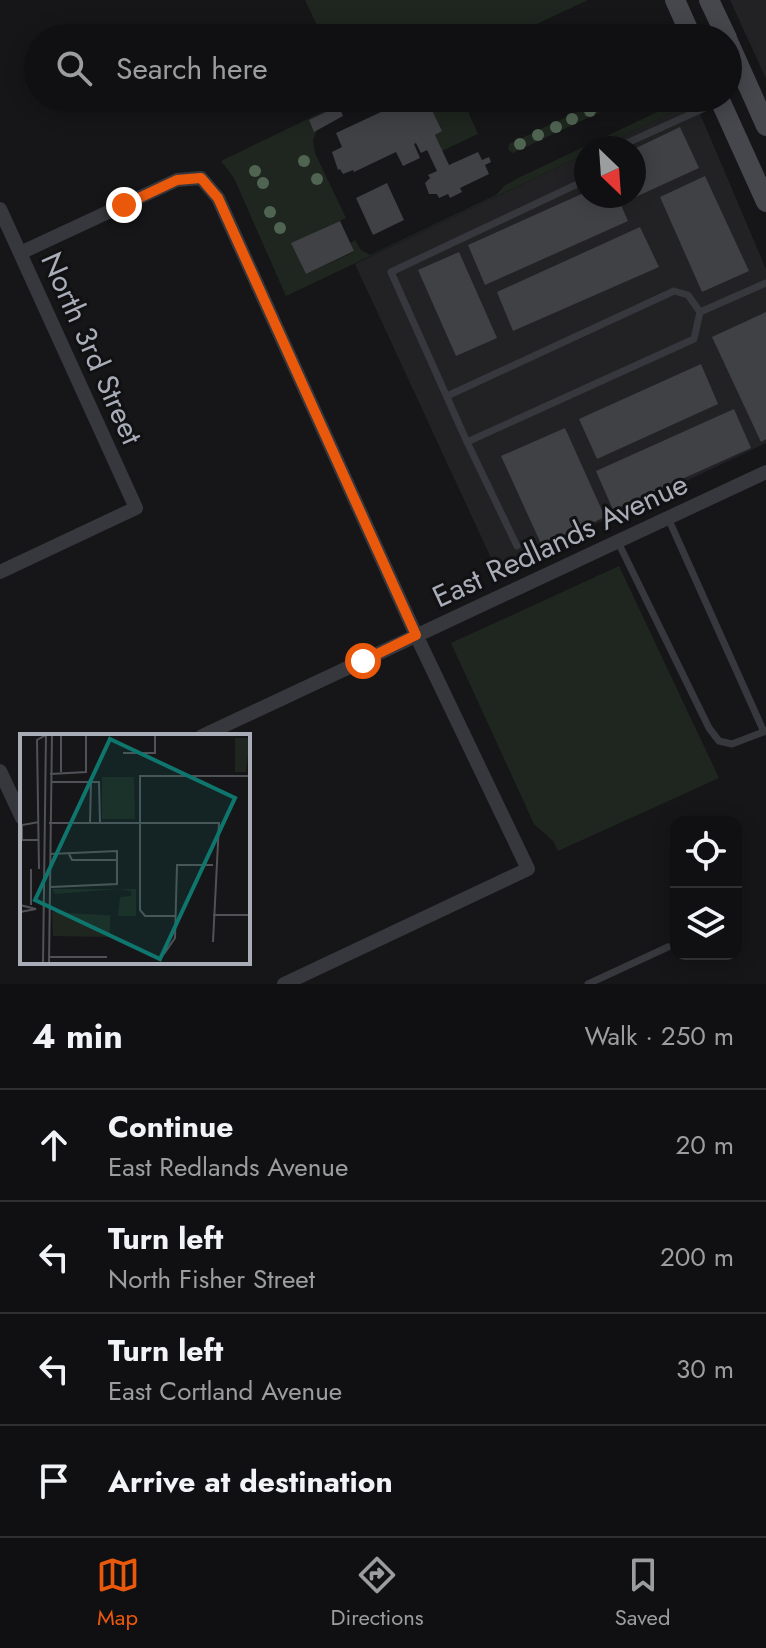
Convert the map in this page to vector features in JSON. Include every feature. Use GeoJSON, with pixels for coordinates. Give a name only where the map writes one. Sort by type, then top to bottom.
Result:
{"type":"FeatureCollection","features":[{"type":"Feature","properties":{"kind":"main road"},"geometry":{"type":"LineString","coordinates":[[675,0],[686,24]]}},
{"type":"Feature","properties":{"kind":"main road"},"geometry":{"type":"LineString","coordinates":[[709,0],[720,24]]}},
{"type":"Feature","properties":{"kind":"main road"},"geometry":{"type":"LineString","coordinates":[[742,73],[766,126]]}},
{"type":"Feature","properties":{"kind":"main road"},"geometry":{"type":"LineString","coordinates":[[726,112],[765,195]]}},
{"type":"Feature","properties":{"kind":"street"},"geometry":{"type":"LineString","coordinates":[[20,253],[177,180],[201,178],[218,198],[416,635],[528,869],[284,984]]}},
{"type":"Feature","properties":{"kind":"street","name":"North 3rd Street"},"geometry":{"type":"LineString","coordinates":[[0,209],[136,508],[0,572]]}},
{"type":"Feature","properties":{"kind":"street","name":"East Redlands Avenue"},"geometry":{"type":"LineString","coordinates":[[206,734],[766,472]]}},
{"type":"Feature","properties":{"kind":"street"},"geometry":{"type":"LineString","coordinates":[[0,771],[20,814]]}},
{"type":"Feature","properties":{"kind":"lane"},"geometry":{"type":"LineString","coordinates":[[642,136],[694,112]]}},
{"type":"Feature","properties":{"kind":"lane"},"geometry":{"type":"LineString","coordinates":[[517,546],[391,272],[574,186]]}},
{"type":"Feature","properties":{"kind":"lane"},"geometry":{"type":"LineString","coordinates":[[700,312],[766,283]]}},
{"type":"Feature","properties":{"kind":"lane"},"geometry":{"type":"LineString","coordinates":[[447,396],[674,291],[688,295],[700,312],[694,339],[467,442]]}},
{"type":"Feature","properties":{"kind":"lane"},"geometry":{"type":"LineString","coordinates":[[618,541],[709,728],[719,741],[732,744],[765,731],[668,518]]}},
{"type":"Feature","properties":{"kind":"lane"},"geometry":{"type":"LineString","coordinates":[[588,984],[668,947]]}},
{"type":"Feature","properties":{"kind":"shaded area"},"geometry":{"type":"Polygon","coordinates":[[[305,0],[588,0],[537,24],[316,24],[305,0]]]}},
{"type":"Feature","properties":{"kind":"shaded area"},"geometry":{"type":"Polygon","coordinates":[[[730,0],[766,0],[766,79],[742,24],[730,0]]]}},
{"type":"Feature","properties":{"kind":"shaded area"},"geometry":{"type":"Polygon","coordinates":[[[322,112],[327,112],[309,120],[314,131],[317,130],[313,140],[315,153],[346,218],[292,243],[306,274],[354,252],[350,243],[355,240],[361,250],[370,255],[496,195],[518,178],[574,151],[574,160],[286,296],[234,178],[221,161],[322,112]]]}},
{"type":"Feature","properties":{"kind":"shaded area"},"geometry":{"type":"Polygon","coordinates":[[[432,112],[468,112],[478,134],[442,151],[435,135],[441,131],[432,112]]]}},
{"type":"Feature","properties":{"kind":"shaded area"},"geometry":{"type":"Polygon","coordinates":[[[577,112],[600,112],[513,153],[508,150],[509,144],[577,112]]]}},
{"type":"Feature","properties":{"kind":"shaded area"},"geometry":{"type":"Polygon","coordinates":[[[657,112],[674,112],[623,136],[607,136],[657,112]]]}},
{"type":"Feature","properties":{"kind":"shaded area"},"geometry":{"type":"Polygon","coordinates":[[[674,112],[699,112],[766,269],[766,443],[497,571],[355,264],[574,160],[574,208],[646,208],[646,136],[623,136],[674,112]]]}},
{"type":"Feature","properties":{"kind":"shaded area"},"geometry":{"type":"Polygon","coordinates":[[[619,566],[719,778],[558,851],[553,841],[534,824],[451,643],[619,566]]]}},
{"type":"Feature","properties":{"kind":"building"},"geometry":{"type":"Polygon","coordinates":[[[326,112],[341,112],[343,116],[314,132],[309,120],[326,112]]]}},
{"type":"Feature","properties":{"kind":"building"},"geometry":{"type":"Polygon","coordinates":[[[381,112],[433,112],[442,131],[435,135],[449,165],[478,152],[482,160],[489,157],[491,162],[485,165],[489,174],[460,188],[462,192],[450,198],[448,194],[439,198],[437,194],[429,194],[425,183],[430,178],[428,175],[437,171],[427,150],[421,153],[416,143],[420,158],[403,166],[396,152],[343,174],[338,170],[332,152],[342,147],[336,133],[381,112]]]}},
{"type":"Feature","properties":{"kind":"building"},"geometry":{"type":"Polygon","coordinates":[[[680,127],[699,168],[646,192],[646,143],[680,127]]]}},
{"type":"Feature","properties":{"kind":"building"},"geometry":{"type":"Polygon","coordinates":[[[705,176],[749,271],[702,292],[660,197],[705,176]]]}},
{"type":"Feature","properties":{"kind":"building"},"geometry":{"type":"Polygon","coordinates":[[[387,183],[404,220],[373,235],[356,198],[387,183]]]}},
{"type":"Feature","properties":{"kind":"building"},"geometry":{"type":"Polygon","coordinates":[[[574,197],[574,208],[622,208],[628,221],[485,285],[468,245],[574,197]]]}},
{"type":"Feature","properties":{"kind":"building"},"geometry":{"type":"Polygon","coordinates":[[[340,221],[354,251],[306,274],[291,243],[340,221]]]}},
{"type":"Feature","properties":{"kind":"building"},"geometry":{"type":"Polygon","coordinates":[[[640,227],[659,267],[513,331],[497,292],[640,227]]]}},
{"type":"Feature","properties":{"kind":"building"},"geometry":{"type":"Polygon","coordinates":[[[459,252],[497,338],[456,356],[418,270],[459,252]]]}},
{"type":"Feature","properties":{"kind":"building"},"geometry":{"type":"Polygon","coordinates":[[[766,312],[766,439],[761,442],[712,337],[766,312]]]}},
{"type":"Feature","properties":{"kind":"building"},"geometry":{"type":"Polygon","coordinates":[[[701,364],[718,404],[597,459],[579,419],[701,364]]]}},
{"type":"Feature","properties":{"kind":"building"},"geometry":{"type":"Polygon","coordinates":[[[734,409],[751,448],[613,510],[596,471],[734,409]]]}},
{"type":"Feature","properties":{"kind":"building"},"geometry":{"type":"Polygon","coordinates":[[[565,428],[605,517],[542,546],[501,456],[565,428]]]}},
{"type":"Feature","properties":{"kind":"route"},"geometry":{"type":"LineString","coordinates":[[124,205],[177,180],[201,178],[218,198],[416,635],[363,661]]}}]}
